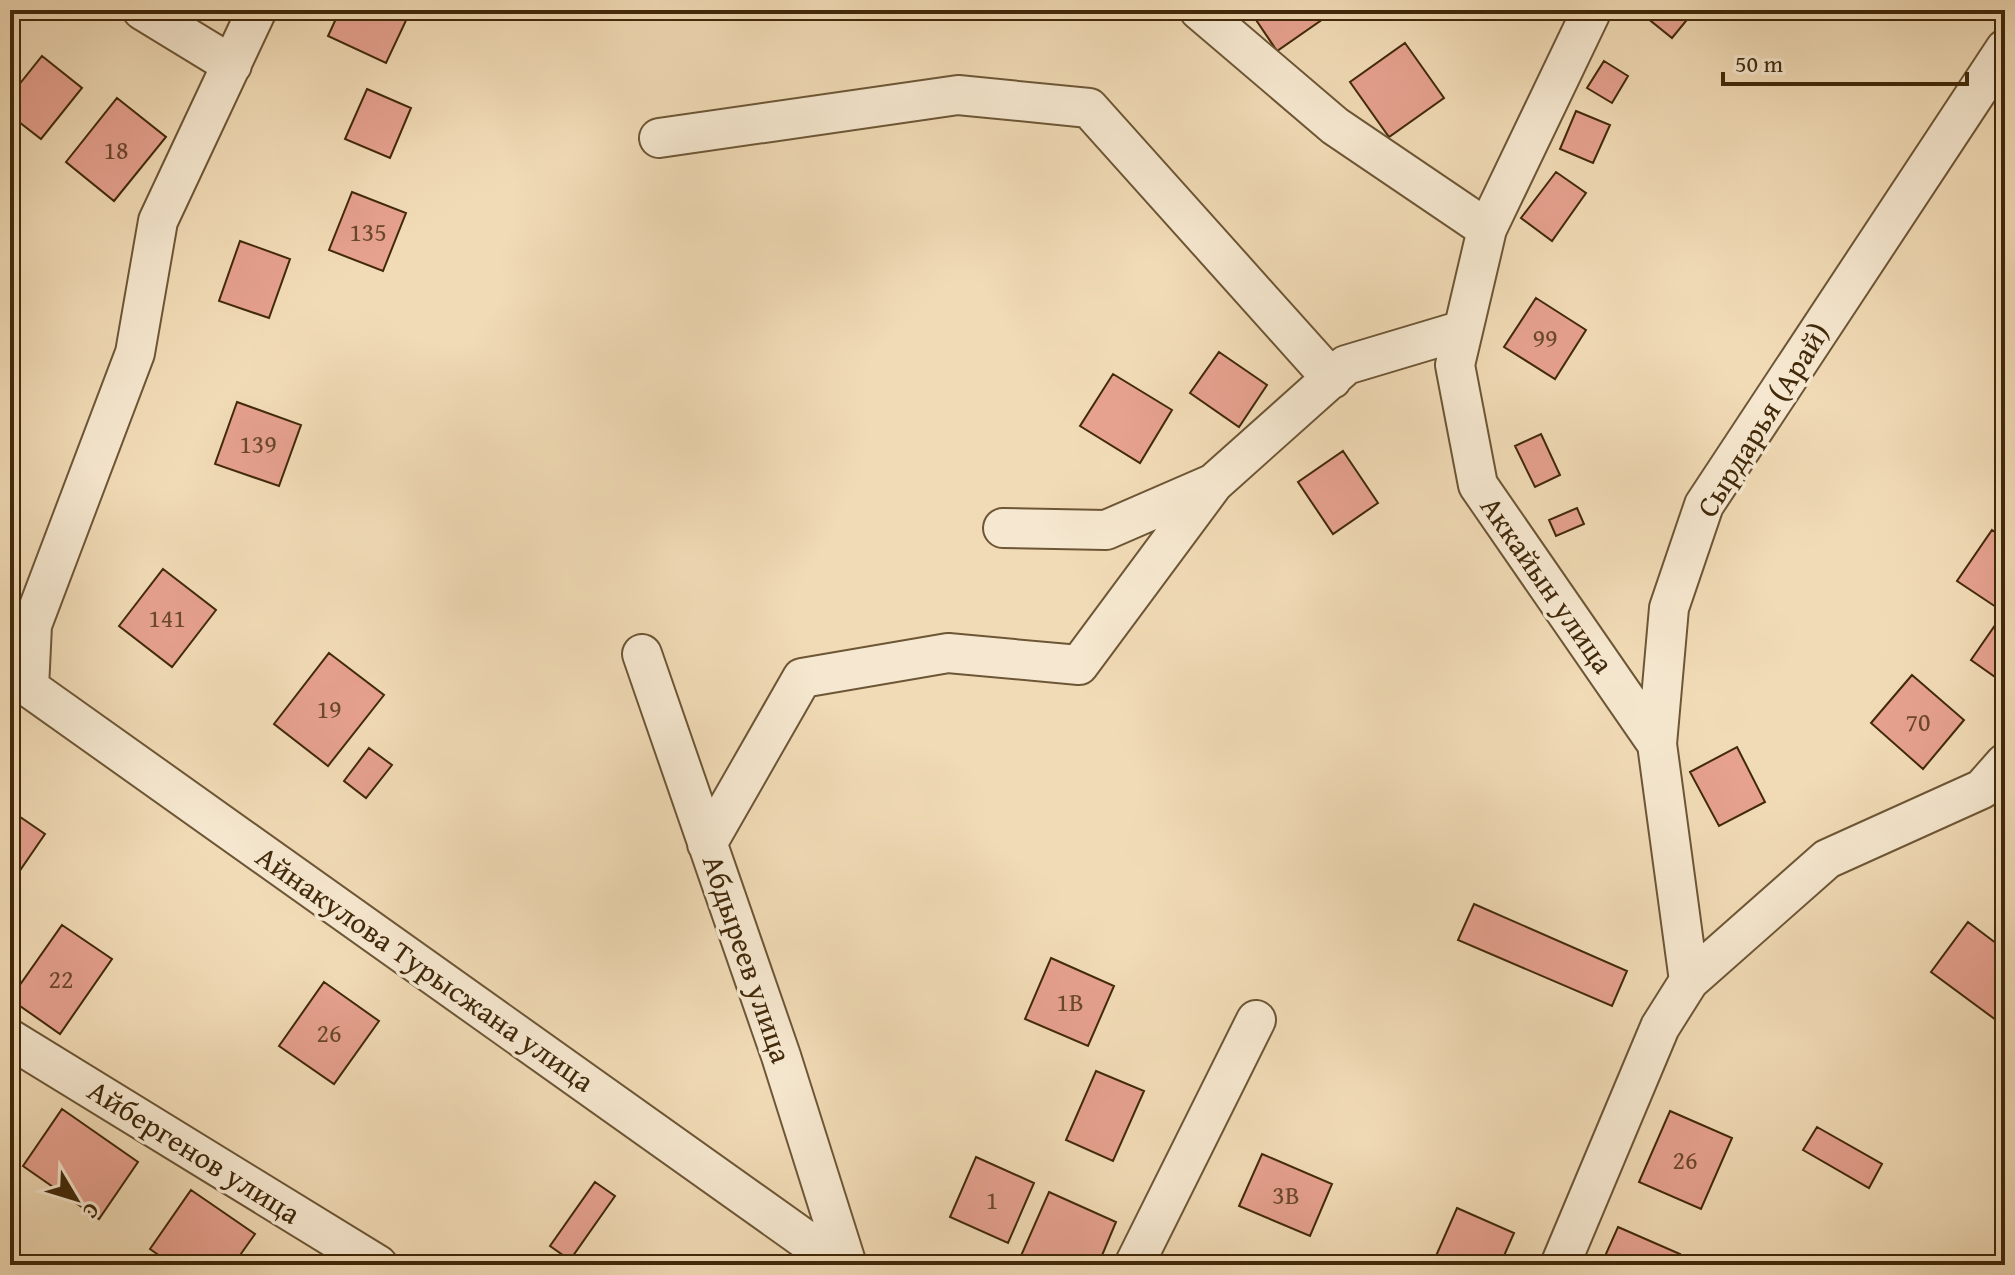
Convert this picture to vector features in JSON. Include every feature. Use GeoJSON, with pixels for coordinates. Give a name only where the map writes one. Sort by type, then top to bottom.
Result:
{"type":"FeatureCollection","features":[{"type":"Feature","properties":{"kind":"street"},"geometry":{"type":"LineString","coordinates":[[142,10],[232,65]]}},
{"type":"Feature","properties":{"kind":"street"},"geometry":{"type":"LineString","coordinates":[[20,681],[32,625],[135,353],[158,221],[257,10]]}},
{"type":"Feature","properties":{"kind":"street"},"geometry":{"type":"LineString","coordinates":[[1199,10],[1335,126],[1487,229]]}},
{"type":"Feature","properties":{"kind":"street","name":"Аккайын улица"},"geometry":{"type":"LineString","coordinates":[[1592,10],[1487,229],[1455,365],[1478,485],[1657,744]]}},
{"type":"Feature","properties":{"kind":"street","name":"Сырдарья (Арай)"},"geometry":{"type":"LineString","coordinates":[[1689,981],[1657,744],[1669,608],[1704,505],[2005,49]]}},
{"type":"Feature","properties":{"kind":"street"},"geometry":{"type":"LineString","coordinates":[[659,138],[958,95],[1089,108],[1332,379]]}},
{"type":"Feature","properties":{"kind":"street"},"geometry":{"type":"LineString","coordinates":[[707,844],[802,678],[948,653],[1079,665],[1214,483],[1346,365],[1463,330]]}},
{"type":"Feature","properties":{"kind":"street"},"geometry":{"type":"LineString","coordinates":[[1003,528],[1106,530],[1214,483]]}},
{"type":"Feature","properties":{"kind":"street","name":"Абдыреев улица"},"geometry":{"type":"LineString","coordinates":[[642,654],[781,1056],[844,1265]]}},
{"type":"Feature","properties":{"kind":"street","name":"Айнакулова Турысжана улица"},"geometry":{"type":"LineString","coordinates":[[20,681],[844,1265]]}},
{"type":"Feature","properties":{"kind":"street"},"geometry":{"type":"LineString","coordinates":[[1560,1265],[1660,1027],[1689,981],[1827,859],[1982,789],[2005,763]]}},
{"type":"Feature","properties":{"kind":"street"},"geometry":{"type":"LineString","coordinates":[[1134,1265],[1256,1020]]}},
{"type":"Feature","properties":{"kind":"street","name":"Айбергенов улица"},"geometry":{"type":"LineString","coordinates":[[10,1039],[378,1265]]}},
{"type":"Feature","properties":{"kind":"building"},"geometry":{"type":"Polygon","coordinates":[[[340,10],[410,12],[386,63],[328,36],[340,10]]]}},
{"type":"Feature","properties":{"kind":"building"},"geometry":{"type":"Polygon","coordinates":[[[1257,10],[1336,10],[1277,51],[1252,14],[1257,10]]]}},
{"type":"Feature","properties":{"kind":"building"},"geometry":{"type":"Polygon","coordinates":[[[1652,10],[1695,10],[1672,38],[1646,17],[1652,10]]]}},
{"type":"Feature","properties":{"kind":"building"},"geometry":{"type":"Polygon","coordinates":[[[1405,43],[1444,98],[1389,137],[1350,82],[1405,43]]]}},
{"type":"Feature","properties":{"kind":"building"},"geometry":{"type":"Polygon","coordinates":[[[42,56],[82,88],[41,139],[10,115],[10,96],[42,56]]]}},
{"type":"Feature","properties":{"kind":"building"},"geometry":{"type":"Polygon","coordinates":[[[1604,61],[1628,76],[1612,103],[1587,88],[1604,61]]]}},
{"type":"Feature","properties":{"kind":"building"},"geometry":{"type":"Polygon","coordinates":[[[367,89],[411,108],[390,158],[345,139],[367,89]]]}},
{"type":"Feature","properties":{"kind":"building"},"geometry":{"type":"Polygon","coordinates":[[[117,98],[166,137],[114,201],[66,162],[117,98]]]}},
{"type":"Feature","properties":{"kind":"building"},"geometry":{"type":"Polygon","coordinates":[[[1576,111],[1610,125],[1593,163],[1560,149],[1576,111]]]}},
{"type":"Feature","properties":{"kind":"building"},"geometry":{"type":"Polygon","coordinates":[[[1556,172],[1586,193],[1552,241],[1521,218],[1556,172]]]}},
{"type":"Feature","properties":{"kind":"building"},"geometry":{"type":"Polygon","coordinates":[[[352,192],[406,213],[383,271],[329,250],[352,192]]]}},
{"type":"Feature","properties":{"kind":"building"},"geometry":{"type":"Polygon","coordinates":[[[240,241],[290,259],[269,318],[219,301],[240,241]]]}},
{"type":"Feature","properties":{"kind":"building"},"geometry":{"type":"Polygon","coordinates":[[[1536,298],[1586,330],[1555,379],[1504,347],[1536,298]]]}},
{"type":"Feature","properties":{"kind":"building"},"geometry":{"type":"Polygon","coordinates":[[[1219,352],[1267,385],[1239,427],[1190,393],[1219,352]]]}},
{"type":"Feature","properties":{"kind":"building"},"geometry":{"type":"Polygon","coordinates":[[[1113,374],[1172,410],[1140,463],[1080,426],[1113,374]]]}},
{"type":"Feature","properties":{"kind":"building"},"geometry":{"type":"Polygon","coordinates":[[[237,402],[301,425],[279,486],[215,464],[237,402]]]}},
{"type":"Feature","properties":{"kind":"building"},"geometry":{"type":"Polygon","coordinates":[[[1541,434],[1560,475],[1535,487],[1515,446],[1541,434]]]}},
{"type":"Feature","properties":{"kind":"building"},"geometry":{"type":"Polygon","coordinates":[[[1343,451],[1378,503],[1333,534],[1298,482],[1343,451]]]}},
{"type":"Feature","properties":{"kind":"building"},"geometry":{"type":"Polygon","coordinates":[[[1577,508],[1584,524],[1556,536],[1549,520],[1577,508]]]}},
{"type":"Feature","properties":{"kind":"building"},"geometry":{"type":"Polygon","coordinates":[[[1992,530],[2005,539],[2005,613],[1957,581],[1992,530]]]}},
{"type":"Feature","properties":{"kind":"building"},"geometry":{"type":"Polygon","coordinates":[[[163,569],[216,610],[172,667],[119,626],[163,569]]]}},
{"type":"Feature","properties":{"kind":"building"},"geometry":{"type":"Polygon","coordinates":[[[1998,621],[2005,626],[2005,684],[1971,660],[1998,621]]]}},
{"type":"Feature","properties":{"kind":"building"},"geometry":{"type":"Polygon","coordinates":[[[329,653],[384,695],[328,766],[274,724],[329,653]]]}},
{"type":"Feature","properties":{"kind":"building"},"geometry":{"type":"Polygon","coordinates":[[[1912,675],[1964,720],[1923,769],[1871,723],[1912,675]]]}},
{"type":"Feature","properties":{"kind":"building"},"geometry":{"type":"Polygon","coordinates":[[[1737,747],[1765,802],[1719,826],[1690,772],[1737,747]]]}},
{"type":"Feature","properties":{"kind":"building"},"geometry":{"type":"Polygon","coordinates":[[[369,748],[392,765],[366,798],[344,781],[369,748]]]}},
{"type":"Feature","properties":{"kind":"building"},"geometry":{"type":"Polygon","coordinates":[[[10,810],[45,834],[10,885],[10,810]]]}},
{"type":"Feature","properties":{"kind":"building"},"geometry":{"type":"Polygon","coordinates":[[[1474,904],[1627,971],[1612,1006],[1458,940],[1474,904]]]}},
{"type":"Feature","properties":{"kind":"building"},"geometry":{"type":"Polygon","coordinates":[[[1968,922],[2005,950],[2005,1017],[2000,1023],[1931,972],[1968,922]]]}},
{"type":"Feature","properties":{"kind":"building"},"geometry":{"type":"Polygon","coordinates":[[[62,925],[112,959],[60,1034],[10,999],[62,925]]]}},
{"type":"Feature","properties":{"kind":"building"},"geometry":{"type":"Polygon","coordinates":[[[1051,958],[1114,986],[1088,1046],[1025,1019],[1051,958]]]}},
{"type":"Feature","properties":{"kind":"building"},"geometry":{"type":"Polygon","coordinates":[[[324,982],[379,1021],[334,1084],[279,1046],[324,982]]]}},
{"type":"Feature","properties":{"kind":"building"},"geometry":{"type":"Polygon","coordinates":[[[1096,1071],[1144,1091],[1113,1161],[1066,1140],[1096,1071]]]}},
{"type":"Feature","properties":{"kind":"building"},"geometry":{"type":"Polygon","coordinates":[[[62,1109],[138,1162],[99,1219],[23,1166],[62,1109]]]}},
{"type":"Feature","properties":{"kind":"building"},"geometry":{"type":"Polygon","coordinates":[[[1670,1111],[1732,1138],[1701,1209],[1639,1182],[1670,1111]]]}},
{"type":"Feature","properties":{"kind":"building"},"geometry":{"type":"Polygon","coordinates":[[[1817,1127],[1882,1164],[1869,1188],[1803,1150],[1817,1127]]]}},
{"type":"Feature","properties":{"kind":"building"},"geometry":{"type":"Polygon","coordinates":[[[1262,1154],[1332,1184],[1310,1236],[1239,1206],[1262,1154]]]}},
{"type":"Feature","properties":{"kind":"building"},"geometry":{"type":"Polygon","coordinates":[[[976,1157],[1034,1183],[1008,1243],[950,1217],[976,1157]]]}},
{"type":"Feature","properties":{"kind":"building"},"geometry":{"type":"Polygon","coordinates":[[[595,1182],[615,1196],[570,1260],[550,1246],[595,1182]]]}},
{"type":"Feature","properties":{"kind":"building"},"geometry":{"type":"Polygon","coordinates":[[[191,1190],[255,1234],[233,1265],[173,1265],[150,1249],[191,1190]]]}},
{"type":"Feature","properties":{"kind":"building"},"geometry":{"type":"Polygon","coordinates":[[[1049,1192],[1116,1222],[1098,1265],[1036,1265],[1020,1258],[1049,1192]]]}},
{"type":"Feature","properties":{"kind":"building"},"geometry":{"type":"Polygon","coordinates":[[[1457,1208],[1514,1233],[1500,1265],[1432,1265],[1457,1208]]]}},
{"type":"Feature","properties":{"kind":"building"},"geometry":{"type":"Polygon","coordinates":[[[1618,1227],[1680,1254],[1675,1265],[1601,1265],[1618,1227]]]}}]}
